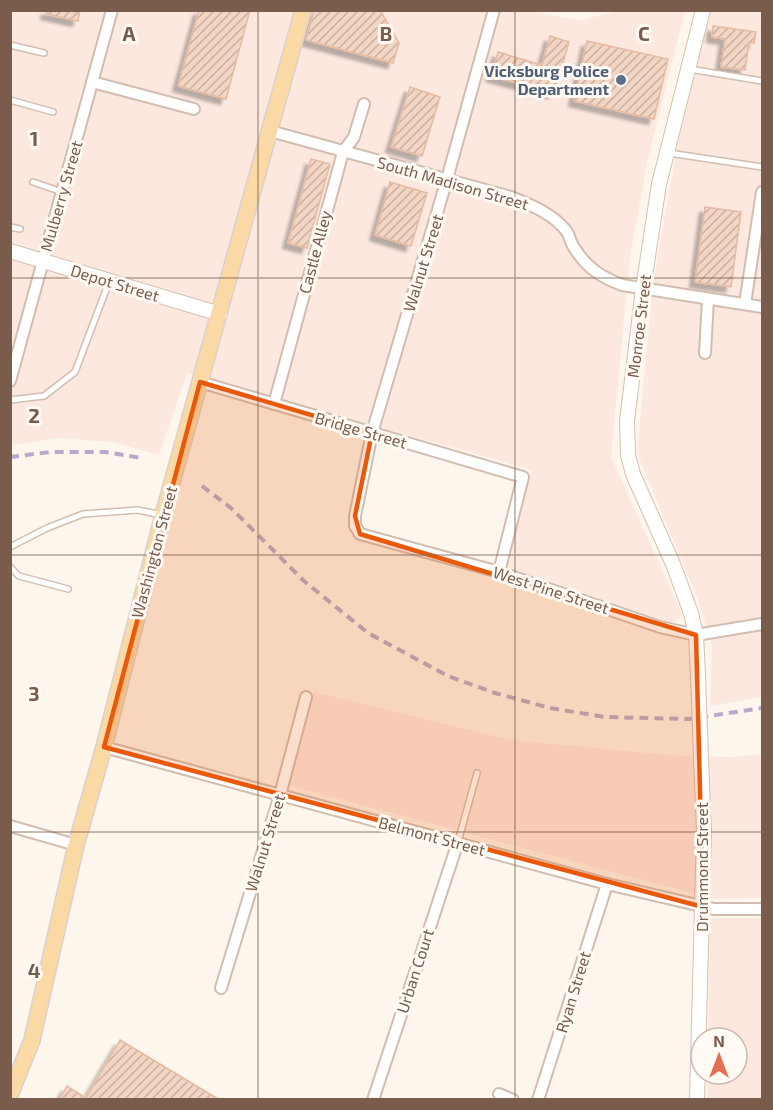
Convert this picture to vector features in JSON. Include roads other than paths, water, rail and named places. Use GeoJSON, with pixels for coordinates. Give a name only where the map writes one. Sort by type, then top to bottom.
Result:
{"type":"FeatureCollection","features":[{"type":"Feature","properties":{"kind":"main road","name":"Washington Street"},"geometry":{"type":"LineString","coordinates":[[10,1095],[14,1078],[32,1040],[76,845],[104,747],[163,515],[303,10]]}},
{"type":"Feature","properties":{"kind":"street","name":"Mulberry Street"},"geometry":{"type":"LineString","coordinates":[[10,381],[112,10]]}},
{"type":"Feature","properties":{"kind":"street","name":"Walnut Street"},"geometry":{"type":"LineString","coordinates":[[355,516],[372,433],[494,10]]}},
{"type":"Feature","properties":{"kind":"street","name":"Monroe Street"},"geometry":{"type":"LineString","coordinates":[[696,635],[684,589],[643,498],[628,455],[627,421],[642,289],[659,184],[703,10]]}},
{"type":"Feature","properties":{"kind":"street"},"geometry":{"type":"LineString","coordinates":[[93,82],[194,108]]}},
{"type":"Feature","properties":{"kind":"street","name":"Castle Alley"},"geometry":{"type":"LineString","coordinates":[[274,404],[343,152],[354,137],[364,104]]}},
{"type":"Feature","properties":{"kind":"street","name":"South Madison Street"},"geometry":{"type":"LineString","coordinates":[[270,131],[512,197],[545,213],[567,232],[573,247],[591,270],[614,282],[642,289],[762,307]]}},
{"type":"Feature","properties":{"kind":"street"},"geometry":{"type":"LineString","coordinates":[[745,304],[762,192]]}},
{"type":"Feature","properties":{"kind":"street","name":"Depot Street"},"geometry":{"type":"LineString","coordinates":[[10,251],[220,314]]}},
{"type":"Feature","properties":{"kind":"street"},"geometry":{"type":"LineString","coordinates":[[705,353],[708,299]]}},
{"type":"Feature","properties":{"kind":"street","name":"Bridge Street"},"geometry":{"type":"LineString","coordinates":[[200,382],[523,477],[499,572]]}},
{"type":"Feature","properties":{"kind":"street","name":"West Pine Street"},"geometry":{"type":"LineString","coordinates":[[355,516],[355,526],[360,534],[499,572],[660,627],[696,635],[762,624]]}},
{"type":"Feature","properties":{"kind":"street","name":"Drummond Street"},"geometry":{"type":"LineString","coordinates":[[696,635],[704,831],[697,1100]]}},
{"type":"Feature","properties":{"kind":"street","name":"Walnut Street"},"geometry":{"type":"LineString","coordinates":[[221,988],[280,795],[306,697]]}},
{"type":"Feature","properties":{"kind":"street","name":"Belmont Street"},"geometry":{"type":"LineString","coordinates":[[104,747],[607,884],[714,909],[762,909]]}},
{"type":"Feature","properties":{"kind":"street"},"geometry":{"type":"LineString","coordinates":[[10,826],[76,845]]}},
{"type":"Feature","properties":{"kind":"street","name":"Urban Court"},"geometry":{"type":"LineString","coordinates":[[373,1100],[458,842]]}},
{"type":"Feature","properties":{"kind":"street","name":"Ryan Street"},"geometry":{"type":"LineString","coordinates":[[538,1100],[607,884]]}},
{"type":"Feature","properties":{"kind":"street"},"geometry":{"type":"LineString","coordinates":[[499,1094],[513,1100]]}},
{"type":"Feature","properties":{"kind":"lane"},"geometry":{"type":"LineString","coordinates":[[10,45],[44,53]]}},
{"type":"Feature","properties":{"kind":"lane"},"geometry":{"type":"LineString","coordinates":[[689,69],[762,81]]}},
{"type":"Feature","properties":{"kind":"lane"},"geometry":{"type":"LineString","coordinates":[[10,100],[53,112]]}},
{"type":"Feature","properties":{"kind":"lane"},"geometry":{"type":"LineString","coordinates":[[668,153],[762,167]]}},
{"type":"Feature","properties":{"kind":"lane"},"geometry":{"type":"LineString","coordinates":[[33,182],[62,192]]}},
{"type":"Feature","properties":{"kind":"lane"},"geometry":{"type":"LineString","coordinates":[[10,226],[20,229]]}},
{"type":"Feature","properties":{"kind":"lane"},"geometry":{"type":"LineString","coordinates":[[10,400],[44,396],[75,372],[110,281]]}},
{"type":"Feature","properties":{"kind":"lane"},"geometry":{"type":"LineString","coordinates":[[10,547],[38,532],[83,514],[138,510],[163,515]]}},
{"type":"Feature","properties":{"kind":"lane"},"geometry":{"type":"LineString","coordinates":[[10,567],[19,576],[68,589]]}},
{"type":"Feature","properties":{"kind":"lane"},"geometry":{"type":"LineString","coordinates":[[458,842],[477,773]]}},
{"type":"Feature","properties":{"kind":"railway"},"geometry":{"type":"LineString","coordinates":[[10,457],[51,452],[105,452],[142,458]]}},
{"type":"Feature","properties":{"kind":"railway"},"geometry":{"type":"LineString","coordinates":[[202,486],[231,508],[304,581],[368,633],[448,676],[495,693],[550,708],[605,717],[689,719],[762,708]]}},
{"type":"Feature","properties":{"kind":"place","name":"Vicksburg Police Department"},"geometry":{"type":"Point","coordinates":[621,80]}}]}
